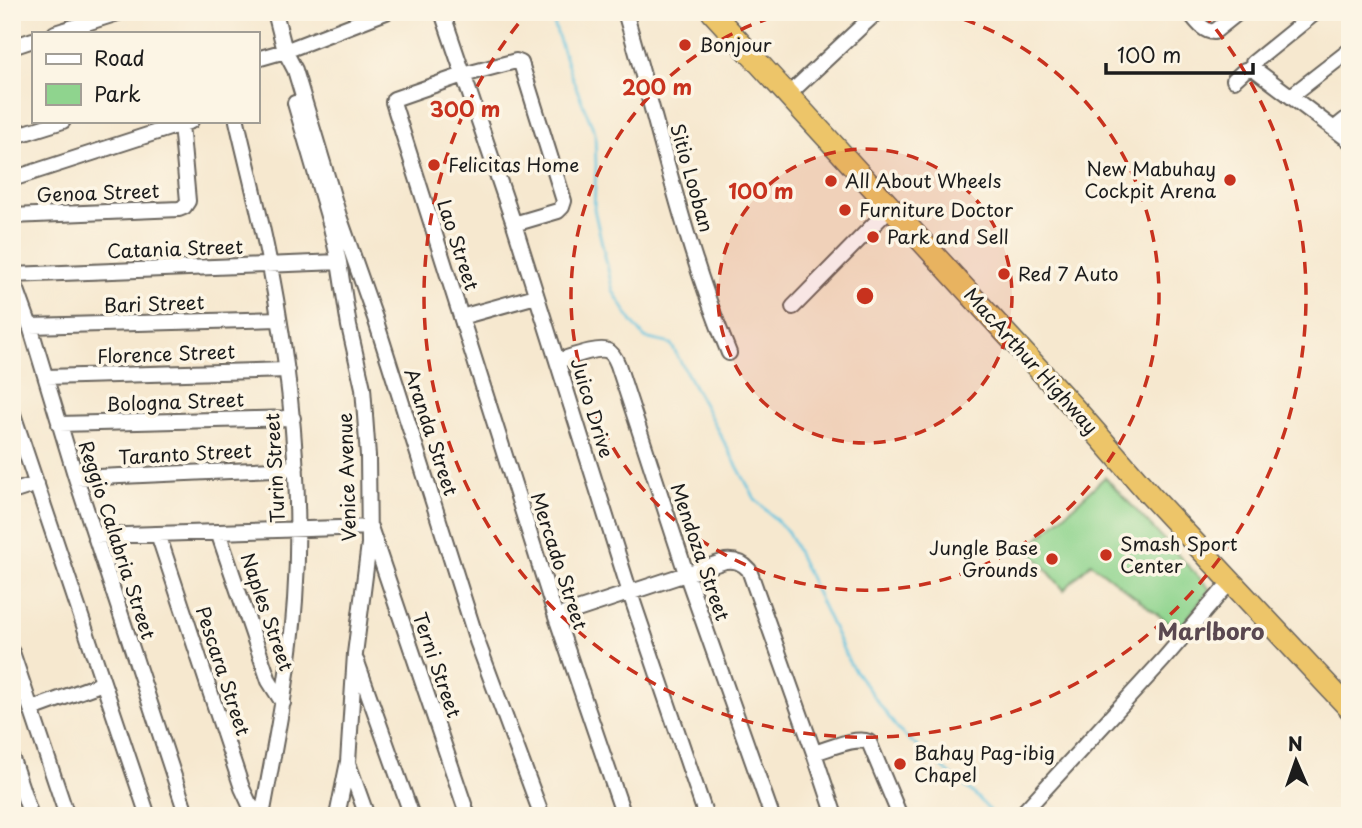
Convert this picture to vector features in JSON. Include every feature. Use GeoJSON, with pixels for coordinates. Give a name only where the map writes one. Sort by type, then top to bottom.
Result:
{"type":"FeatureCollection","features":[{"type":"Feature","properties":{"kind":"highway","name":"MacArthur Highway"},"geometry":{"type":"LineString","coordinates":[[712,12],[1077,411],[1151,496],[1350,709]]}},
{"type":"Feature","properties":{"kind":"street"},"geometry":{"type":"LineString","coordinates":[[58,32],[121,12]]}},
{"type":"Feature","properties":{"kind":"street","name":"Aranda Street"},"geometry":{"type":"LineString","coordinates":[[275,12],[286,54],[296,74],[477,641],[542,816]]}},
{"type":"Feature","properties":{"kind":"street"},"geometry":{"type":"LineString","coordinates":[[259,60],[286,54],[386,12]]}},
{"type":"Feature","properties":{"kind":"street","name":"Juico Drive"},"geometry":{"type":"LineString","coordinates":[[442,12],[514,224],[630,593],[706,816]]}},
{"type":"Feature","properties":{"kind":"street","name":"Sitio Looban"},"geometry":{"type":"LineString","coordinates":[[625,12],[696,261],[729,353]]}},
{"type":"Feature","properties":{"kind":"street"},"geometry":{"type":"LineString","coordinates":[[788,95],[876,12]]}},
{"type":"Feature","properties":{"kind":"street"},"geometry":{"type":"LineString","coordinates":[[1189,12],[1210,33],[1239,12]]}},
{"type":"Feature","properties":{"kind":"street"},"geometry":{"type":"LineString","coordinates":[[1254,70],[1253,64],[1316,12]]}},
{"type":"Feature","properties":{"kind":"street"},"geometry":{"type":"LineString","coordinates":[[12,47],[32,40]]}},
{"type":"Feature","properties":{"kind":"street"},"geometry":{"type":"LineString","coordinates":[[1291,96],[1350,50]]}},
{"type":"Feature","properties":{"kind":"street","name":"Aranda Street"},"geometry":{"type":"LineString","coordinates":[[286,54],[287,76],[330,223]]}},
{"type":"Feature","properties":{"kind":"street"},"geometry":{"type":"LineString","coordinates":[[463,75],[516,61],[523,65],[564,201],[558,211],[514,224]]}},
{"type":"Feature","properties":{"kind":"street"},"geometry":{"type":"LineString","coordinates":[[1234,80],[1245,70],[1254,70],[1350,141]]}},
{"type":"Feature","properties":{"kind":"street","name":"Lao Street"},"geometry":{"type":"LineString","coordinates":[[463,75],[398,97],[393,102],[461,317],[536,296]]}},
{"type":"Feature","properties":{"kind":"street"},"geometry":{"type":"LineString","coordinates":[[1334,129],[1350,117]]}},
{"type":"Feature","properties":{"kind":"street"},"geometry":{"type":"LineString","coordinates":[[12,137],[60,122]]}},
{"type":"Feature","properties":{"kind":"street"},"geometry":{"type":"LineString","coordinates":[[12,179],[186,122]]}},
{"type":"Feature","properties":{"kind":"street","name":"Genoa Street"},"geometry":{"type":"LineString","coordinates":[[12,216],[184,208],[188,201],[186,122]]}},
{"type":"Feature","properties":{"kind":"street","name":"Turin Street"},"geometry":{"type":"LineString","coordinates":[[237,122],[270,265],[287,370],[296,468],[298,530],[295,599],[283,704],[261,816]]}},
{"type":"Feature","properties":{"kind":"street"},"geometry":{"type":"LineString","coordinates":[[793,307],[891,207]]}},
{"type":"Feature","properties":{"kind":"street","name":"Venice Avenue"},"geometry":{"type":"LineString","coordinates":[[330,223],[363,388],[370,527],[355,654],[348,762],[337,816]]}},
{"type":"Feature","properties":{"kind":"street"},"geometry":{"type":"LineString","coordinates":[[339,262],[351,251]]}},
{"type":"Feature","properties":{"kind":"street","name":"Catania Street"},"geometry":{"type":"LineString","coordinates":[[12,275],[339,262]]}},
{"type":"Feature","properties":{"kind":"street","name":"Reggio Calabria Street"},"geometry":{"type":"LineString","coordinates":[[12,275],[187,816]]}},
{"type":"Feature","properties":{"kind":"street","name":"Mercado Street"},"geometry":{"type":"LineString","coordinates":[[461,317],[556,617],[624,816]]}},
{"type":"Feature","properties":{"kind":"street"},"geometry":{"type":"LineString","coordinates":[[349,326],[375,318]]}},
{"type":"Feature","properties":{"kind":"street","name":"Bari Street"},"geometry":{"type":"LineString","coordinates":[[30,326],[279,319]]}},
{"type":"Feature","properties":{"kind":"street","name":"Mendoza Street"},"geometry":{"type":"LineString","coordinates":[[557,361],[599,350],[607,350],[615,358],[686,573],[772,816]]}},
{"type":"Feature","properties":{"kind":"street","name":"Florence Street"},"geometry":{"type":"LineString","coordinates":[[46,377],[287,370]]}},
{"type":"Feature","properties":{"kind":"street"},"geometry":{"type":"LineString","coordinates":[[12,411],[148,816]]}},
{"type":"Feature","properties":{"kind":"street","name":"Bologna Street"},"geometry":{"type":"LineString","coordinates":[[59,425],[293,418]]}},
{"type":"Feature","properties":{"kind":"street","name":"Taranto Street"},"geometry":{"type":"LineString","coordinates":[[76,478],[296,468]]}},
{"type":"Feature","properties":{"kind":"street"},"geometry":{"type":"LineString","coordinates":[[12,492],[37,484]]}},
{"type":"Feature","properties":{"kind":"street"},"geometry":{"type":"LineString","coordinates":[[95,536],[370,527]]}},
{"type":"Feature","properties":{"kind":"street","name":"Terni Street"},"geometry":{"type":"LineString","coordinates":[[370,527],[468,816]]}},
{"type":"Feature","properties":{"kind":"street","name":"Naples Street"},"geometry":{"type":"LineString","coordinates":[[218,531],[269,681],[283,704]]}},
{"type":"Feature","properties":{"kind":"street","name":"Pescara Street"},"geometry":{"type":"LineString","coordinates":[[158,534],[242,788],[249,803],[261,816]]}},
{"type":"Feature","properties":{"kind":"street"},"geometry":{"type":"LineString","coordinates":[[556,617],[686,573],[730,561],[743,564],[749,570],[835,816]]}},
{"type":"Feature","properties":{"kind":"street"},"geometry":{"type":"LineString","coordinates":[[1020,816],[1163,660],[1230,582]]}},
{"type":"Feature","properties":{"kind":"street"},"geometry":{"type":"LineString","coordinates":[[12,652],[67,816]]}},
{"type":"Feature","properties":{"kind":"street"},"geometry":{"type":"LineString","coordinates":[[355,654],[412,816]]}},
{"type":"Feature","properties":{"kind":"street"},"geometry":{"type":"LineString","coordinates":[[32,709],[103,683]]}},
{"type":"Feature","properties":{"kind":"street"},"geometry":{"type":"LineString","coordinates":[[814,753],[862,739],[869,742],[900,816]]}},
{"type":"Feature","properties":{"kind":"street"},"geometry":{"type":"LineString","coordinates":[[12,759],[29,815]]}},
{"type":"Feature","properties":{"kind":"street"},"geometry":{"type":"LineString","coordinates":[[348,762],[367,816]]}},
{"type":"Feature","properties":{"kind":"green space","name":"Smash Sport Center"},"geometry":{"type":"Polygon","coordinates":[[[1105,477],[1210,589],[1178,630],[1091,563],[1064,590],[1028,548],[1105,477]]]}},
{"type":"Feature","properties":{"kind":"waterway"},"geometry":{"type":"LineString","coordinates":[[550,12],[571,75],[595,133],[594,209],[613,291],[645,338],[671,344],[755,499],[788,532],[850,664],[899,731],[973,793],[995,816]]}},
{"type":"Feature","properties":{"kind":"place","name":"Bonjour"},"geometry":{"type":"Point","coordinates":[685,45]}},
{"type":"Feature","properties":{"kind":"place","name":"Felicitas Home"},"geometry":{"type":"Point","coordinates":[434,165]}},
{"type":"Feature","properties":{"kind":"place","name":"New Mabuhay Cockpit Arena"},"geometry":{"type":"Point","coordinates":[1230,180]}},
{"type":"Feature","properties":{"kind":"place","name":"All About Wheels"},"geometry":{"type":"Point","coordinates":[831,181]}},
{"type":"Feature","properties":{"kind":"place","name":"Furniture Doctor"},"geometry":{"type":"Point","coordinates":[845,210]}},
{"type":"Feature","properties":{"kind":"place","name":"Park and Sell"},"geometry":{"type":"Point","coordinates":[873,237]}},
{"type":"Feature","properties":{"kind":"place","name":"Red 7 Auto"},"geometry":{"type":"Point","coordinates":[1004,274]}},
{"type":"Feature","properties":{"kind":"place","name":"Smash Sport Center"},"geometry":{"type":"Point","coordinates":[1106,555]}},
{"type":"Feature","properties":{"kind":"place","name":"Jungle Base Grounds"},"geometry":{"type":"Point","coordinates":[1052,559]}},
{"type":"Feature","properties":{"kind":"place","name":"Bahay Pag-ibig Chapel"},"geometry":{"type":"Point","coordinates":[900,764]}},
{"type":"Feature","properties":{"kind":"district","name":"Marlboro"},"geometry":{"type":"Point","coordinates":[1211,632]}}]}
